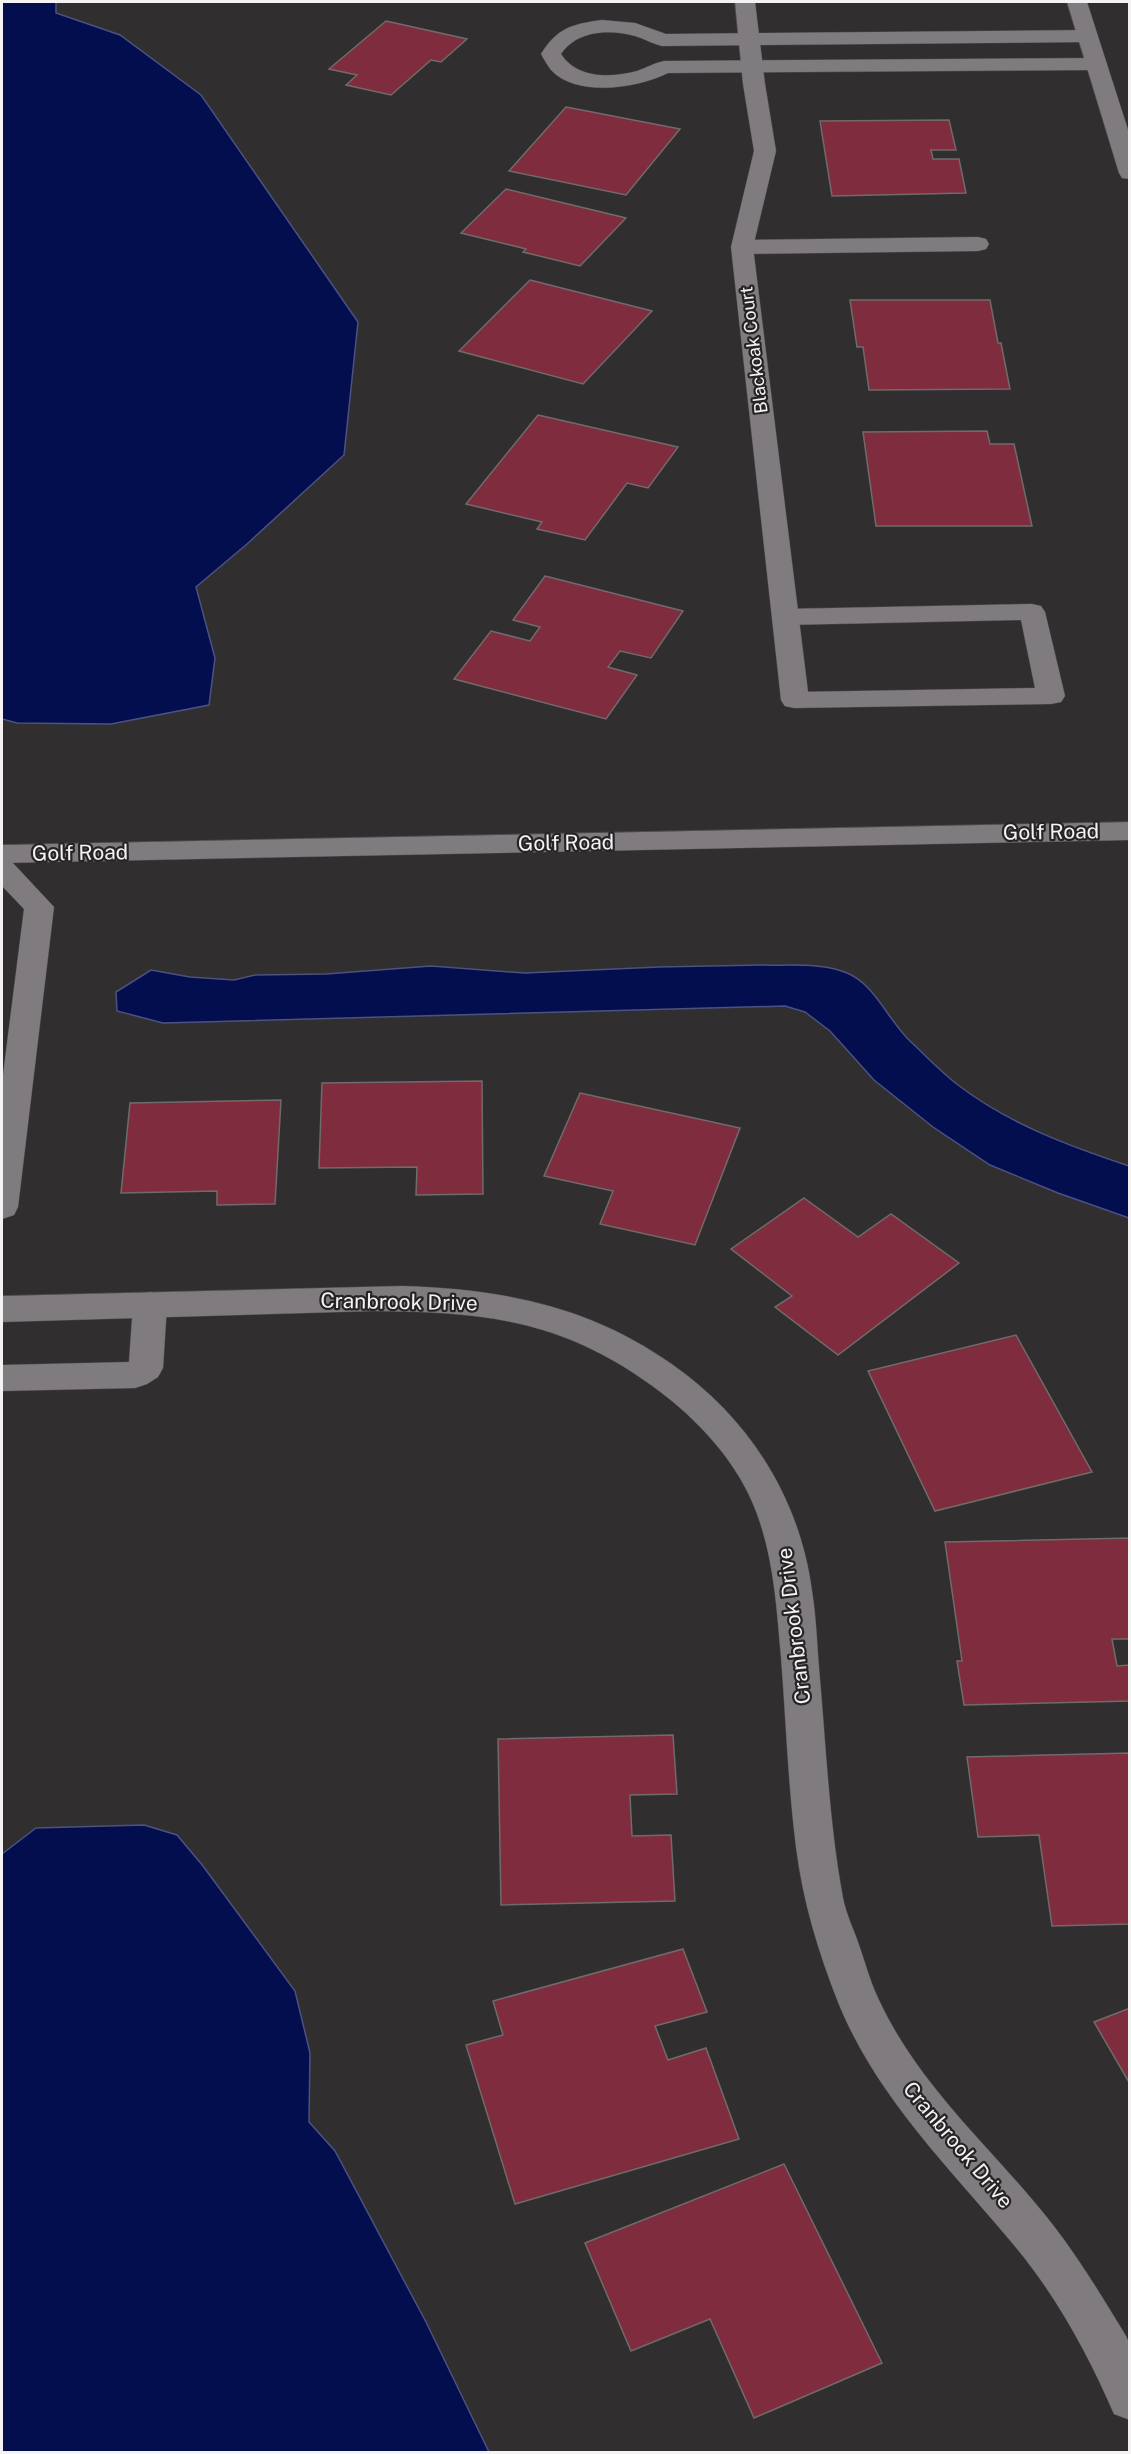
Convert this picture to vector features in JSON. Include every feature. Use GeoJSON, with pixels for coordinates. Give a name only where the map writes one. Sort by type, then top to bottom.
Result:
{"type":"FeatureCollection","features":[{"type":"Feature","properties":{"kind":"street","name":"Blackoak Court"},"geometry":{"type":"LineString","coordinates":[[745,2],[765,151],[742,247],[784,616],[795,700],[1051,696],[1032,612],[784,616]]}},
{"type":"Feature","properties":{"kind":"street"},"geometry":{"type":"LineString","coordinates":[[1077,2],[1130,172]]}},
{"type":"Feature","properties":{"kind":"street"},"geometry":{"type":"LineString","coordinates":[[1088,36],[662,40],[647,32],[631,28],[602,26],[562,37],[554,45],[551,54],[554,62],[564,70],[596,80],[634,79],[652,74],[664,67],[1097,64]]}},
{"type":"Feature","properties":{"kind":"street"},"geometry":{"type":"LineString","coordinates":[[742,247],[978,244]]}},
{"type":"Feature","properties":{"kind":"street","name":"Golf Road"},"geometry":{"type":"LineString","coordinates":[[2,854],[1130,831]]}},
{"type":"Feature","properties":{"kind":"street"},"geometry":{"type":"LineString","coordinates":[[2,869],[39,907],[2,1207]]}},
{"type":"Feature","properties":{"kind":"street","name":"Cranbrook Drive"},"geometry":{"type":"LineString","coordinates":[[2,1309],[398,1298],[488,1304],[572,1326],[611,1343],[656,1370],[681,1388],[711,1415],[737,1445],[759,1478],[776,1514],[787,1551],[794,1590],[815,1844],[824,1903],[859,2002],[886,2054],[921,2106],[1036,2238],[1076,2293],[1110,2352],[1130,2398]]}},
{"type":"Feature","properties":{"kind":"street"},"geometry":{"type":"LineString","coordinates":[[2,1378],[135,1375],[146,1368],[150,1305]]}},
{"type":"Feature","properties":{"kind":"shaded area"},"geometry":{"type":"Polygon","coordinates":[[[2,2],[56,2],[56,13],[120,35],[201,95],[358,322],[344,455],[247,544],[196,587],[215,658],[209,705],[111,724],[17,723],[2,719],[2,2]]]}},
{"type":"Feature","properties":{"kind":"shaded area"},"geometry":{"type":"Polygon","coordinates":[[[761,965],[827,967],[857,978],[874,994],[911,1042],[946,1075],[978,1099],[1040,1133],[1129,1166],[1129,1218],[1058,1193],[990,1165],[933,1127],[874,1080],[830,1031],[805,1012],[785,1006],[163,1023],[117,1011],[116,992],[151,970],[190,977],[234,980],[255,975],[326,974],[431,966],[525,973],[761,965]]]}},
{"type":"Feature","properties":{"kind":"shaded area"},"geometry":{"type":"Polygon","coordinates":[[[144,1825],[177,1835],[203,1866],[295,1991],[310,2053],[309,2122],[335,2151],[426,2322],[489,2452],[2,2452],[2,1854],[36,1828],[144,1825]]]}},
{"type":"Feature","properties":{"kind":"building"},"geometry":{"type":"Polygon","coordinates":[[[386,21],[467,39],[441,62],[431,60],[391,95],[346,85],[357,75],[329,69],[386,21]]]}},
{"type":"Feature","properties":{"kind":"building"},"geometry":{"type":"Polygon","coordinates":[[[566,107],[680,129],[626,195],[509,171],[566,107]]]}},
{"type":"Feature","properties":{"kind":"building"},"geometry":{"type":"Polygon","coordinates":[[[949,120],[956,150],[931,150],[933,159],[959,159],[966,193],[832,196],[820,121],[949,120]]]}},
{"type":"Feature","properties":{"kind":"building"},"geometry":{"type":"Polygon","coordinates":[[[506,189],[626,218],[580,266],[523,252],[526,249],[461,233],[506,189]]]}},
{"type":"Feature","properties":{"kind":"building"},"geometry":{"type":"Polygon","coordinates":[[[530,280],[652,311],[583,384],[459,351],[530,280]]]}},
{"type":"Feature","properties":{"kind":"building"},"geometry":{"type":"Polygon","coordinates":[[[850,300],[990,300],[1010,389],[869,390],[863,347],[857,347],[850,300]]]}},
{"type":"Feature","properties":{"kind":"building"},"geometry":{"type":"Polygon","coordinates":[[[538,415],[678,447],[648,488],[627,483],[585,540],[537,529],[542,522],[466,504],[538,415]]]}},
{"type":"Feature","properties":{"kind":"building"},"geometry":{"type":"Polygon","coordinates":[[[987,431],[990,444],[1014,444],[1032,526],[876,526],[863,432],[987,431]]]}},
{"type":"Feature","properties":{"kind":"building"},"geometry":{"type":"Polygon","coordinates":[[[545,576],[683,611],[651,658],[620,651],[608,667],[637,675],[606,719],[454,679],[491,631],[530,641],[540,627],[513,620],[545,576]]]}},
{"type":"Feature","properties":{"kind":"building"},"geometry":{"type":"Polygon","coordinates":[[[482,1081],[483,1194],[416,1195],[417,1167],[319,1168],[322,1083],[482,1081]]]}},
{"type":"Feature","properties":{"kind":"building"},"geometry":{"type":"Polygon","coordinates":[[[580,1093],[740,1128],[695,1245],[600,1224],[613,1191],[544,1176],[580,1093]]]}},
{"type":"Feature","properties":{"kind":"building"},"geometry":{"type":"Polygon","coordinates":[[[281,1100],[275,1204],[217,1205],[217,1191],[121,1193],[130,1103],[281,1100]]]}},
{"type":"Feature","properties":{"kind":"building"},"geometry":{"type":"Polygon","coordinates":[[[804,1198],[858,1237],[891,1214],[959,1263],[838,1355],[775,1307],[792,1296],[731,1249],[804,1198]]]}},
{"type":"Feature","properties":{"kind":"building"},"geometry":{"type":"Polygon","coordinates":[[[1016,1335],[1092,1472],[935,1511],[868,1371],[1016,1335]]]}},
{"type":"Feature","properties":{"kind":"building"},"geometry":{"type":"Polygon","coordinates":[[[1130,1538],[1130,1639],[1112,1639],[1117,1666],[1130,1665],[1130,1701],[964,1705],[957,1661],[962,1661],[945,1542],[1130,1538]]]}},
{"type":"Feature","properties":{"kind":"building"},"geometry":{"type":"Polygon","coordinates":[[[673,1735],[677,1794],[630,1795],[632,1836],[671,1835],[675,1901],[501,1905],[498,1739],[673,1735]]]}},
{"type":"Feature","properties":{"kind":"building"},"geometry":{"type":"Polygon","coordinates":[[[1130,1753],[1130,1924],[1052,1926],[1039,1835],[978,1837],[967,1757],[1130,1753]]]}},
{"type":"Feature","properties":{"kind":"building"},"geometry":{"type":"Polygon","coordinates":[[[683,1949],[707,2012],[655,2026],[668,2060],[706,2048],[739,2139],[515,2204],[466,2045],[503,2035],[493,2001],[683,1949]]]}},
{"type":"Feature","properties":{"kind":"building"},"geometry":{"type":"Polygon","coordinates":[[[1130,2008],[1130,2084],[1094,2022],[1130,2008]]]}},
{"type":"Feature","properties":{"kind":"building"},"geometry":{"type":"Polygon","coordinates":[[[784,2164],[882,2363],[754,2418],[710,2319],[631,2351],[585,2243],[784,2164]]]}}]}
